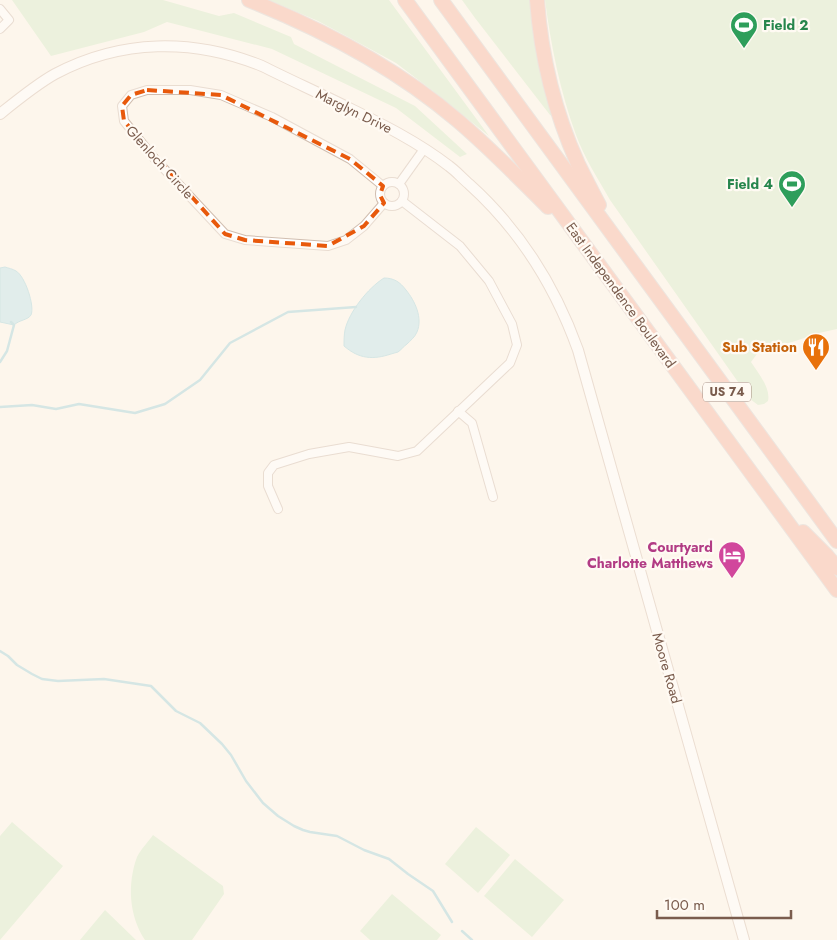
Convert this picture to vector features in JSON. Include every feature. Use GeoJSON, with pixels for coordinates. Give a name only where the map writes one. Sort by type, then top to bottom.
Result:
{"type":"FeatureCollection","features":[{"type":"Feature","properties":{"kind":"highway"},"geometry":{"type":"LineString","coordinates":[[249,0],[308,25],[348,45],[404,80],[478,138],[577,235]]}},
{"type":"Feature","properties":{"kind":"highway","name":"East Independence Boulevard"},"geometry":{"type":"LineString","coordinates":[[405,0],[837,590]]}},
{"type":"Feature","properties":{"kind":"highway","name":"East Independence Boulevard"},"geometry":{"type":"LineString","coordinates":[[441,0],[837,542]]}},
{"type":"Feature","properties":{"kind":"highway"},"geometry":{"type":"LineString","coordinates":[[537,0],[542,46],[562,121],[578,164],[618,242]]}},
{"type":"Feature","properties":{"kind":"highway"},"geometry":{"type":"LineString","coordinates":[[772,502],[837,568]]}},
{"type":"Feature","properties":{"kind":"street"},"geometry":{"type":"LineString","coordinates":[[0,9],[10,20],[0,29]]}},
{"type":"Feature","properties":{"kind":"street","name":"Marglyn Drive"},"geometry":{"type":"LineString","coordinates":[[2,109],[54,75],[76,64],[113,52],[157,46],[188,47],[222,52],[246,60],[376,121],[406,137],[449,166],[478,192],[510,227],[534,259],[564,313],[578,350],[590,396]]}},
{"type":"Feature","properties":{"kind":"street","name":"Glenloch Circle"},"geometry":{"type":"LineString","coordinates":[[383,186],[350,159],[272,117],[221,95],[190,90],[147,90],[131,95],[122,106],[124,121],[154,158],[225,234],[245,240],[328,246],[346,240],[364,226],[384,203]]}},
{"type":"Feature","properties":{"kind":"street"},"geometry":{"type":"LineString","coordinates":[[399,184],[424,149]]}},
{"type":"Feature","properties":{"kind":"street"},"geometry":{"type":"LineString","coordinates":[[392,182],[399,184],[404,192],[402,201],[394,206],[388,206],[381,199],[380,195],[383,186],[392,182]]}},
{"type":"Feature","properties":{"kind":"street"},"geometry":{"type":"LineString","coordinates":[[278,509],[268,486],[268,473],[274,465],[309,454],[349,447],[398,456],[417,451],[510,363],[517,345],[512,324],[489,281],[460,246],[402,201]]}},
{"type":"Feature","properties":{"kind":"street","name":"Moore Road"},"geometry":{"type":"LineString","coordinates":[[590,396],[744,940]]}},
{"type":"Feature","properties":{"kind":"street"},"geometry":{"type":"LineString","coordinates":[[458,411],[472,423],[493,498]]}},
{"type":"Feature","properties":{"kind":"highlighted area"},"geometry":{"type":"Polygon","coordinates":[[[147,90],[221,95],[350,159],[383,186],[380,195],[384,203],[364,226],[328,246],[245,240],[225,234],[124,121],[122,106],[131,95],[147,90]]]}},
{"type":"Feature","properties":{"kind":"green space"},"geometry":{"type":"Polygon","coordinates":[[[12,0],[163,0],[219,16],[234,13],[291,37],[294,44],[415,106],[467,154],[460,157],[396,108],[272,49],[167,22],[144,32],[51,56],[12,0]]]}},
{"type":"Feature","properties":{"kind":"green space"},"geometry":{"type":"Polygon","coordinates":[[[269,0],[389,0],[489,136],[396,63],[318,21],[269,0]]]}},
{"type":"Feature","properties":{"kind":"green space"},"geometry":{"type":"Polygon","coordinates":[[[462,0],[531,0],[552,116],[550,115],[462,0]]]}},
{"type":"Feature","properties":{"kind":"green space"},"geometry":{"type":"Polygon","coordinates":[[[545,0],[837,0],[837,329],[819,333],[757,354],[751,362],[768,391],[768,401],[764,404],[758,405],[750,399],[610,200],[592,168],[579,143],[565,102],[553,51],[545,0]]]}},
{"type":"Feature","properties":{"kind":"green space"},"geometry":{"type":"Polygon","coordinates":[[[12,822],[63,866],[0,940],[0,836],[12,822]]]}},
{"type":"Feature","properties":{"kind":"green space"},"geometry":{"type":"Polygon","coordinates":[[[476,827],[510,855],[478,893],[445,864],[476,827]]]}},
{"type":"Feature","properties":{"kind":"green space"},"geometry":{"type":"Polygon","coordinates":[[[153,835],[223,886],[224,894],[192,940],[145,940],[136,921],[131,900],[134,867],[137,857],[153,835]]]}},
{"type":"Feature","properties":{"kind":"green space"},"geometry":{"type":"Polygon","coordinates":[[[515,859],[564,900],[532,937],[484,896],[515,859]]]}},
{"type":"Feature","properties":{"kind":"green space"},"geometry":{"type":"Polygon","coordinates":[[[392,894],[441,935],[437,940],[370,940],[360,931],[392,894]]]}},
{"type":"Feature","properties":{"kind":"green space"},"geometry":{"type":"Polygon","coordinates":[[[105,910],[136,940],[80,940],[105,910]]]}},
{"type":"Feature","properties":{"kind":"water"},"geometry":{"type":"Polygon","coordinates":[[[5,267],[15,270],[23,279],[32,305],[30,317],[14,325],[0,322],[0,268],[5,267]]]}},
{"type":"Feature","properties":{"kind":"water"},"geometry":{"type":"Polygon","coordinates":[[[384,278],[397,281],[409,294],[419,315],[419,327],[414,337],[398,352],[372,358],[355,354],[344,346],[347,323],[360,301],[384,278]]]}},
{"type":"Feature","properties":{"kind":"waterway"},"geometry":{"type":"LineString","coordinates":[[0,407],[32,405],[56,409],[79,404],[135,413],[165,404],[200,380],[230,343],[288,312],[356,307]]}},
{"type":"Feature","properties":{"kind":"waterway"},"geometry":{"type":"LineString","coordinates":[[0,362],[7,351],[14,325],[11,322]]}},
{"type":"Feature","properties":{"kind":"waterway"},"geometry":{"type":"LineString","coordinates":[[0,651],[17,665],[42,679],[58,681],[104,679],[151,686],[176,711],[200,723],[222,744],[263,803],[278,816],[303,830],[337,836],[364,850],[389,859],[433,891],[452,922]]}},
{"type":"Feature","properties":{"kind":"waterway"},"geometry":{"type":"LineString","coordinates":[[462,931],[472,940]]}},
{"type":"Feature","properties":{"kind":"place","name":"Field 2"},"geometry":{"type":"Point","coordinates":[744,49]}},
{"type":"Feature","properties":{"kind":"place","name":"Field 4"},"geometry":{"type":"Point","coordinates":[792,208]}},
{"type":"Feature","properties":{"kind":"place","name":"Sub Station"},"geometry":{"type":"Point","coordinates":[816,371]}},
{"type":"Feature","properties":{"kind":"place","name":"Courtyard Charlotte Matthews"},"geometry":{"type":"Point","coordinates":[732,579]}}]}
